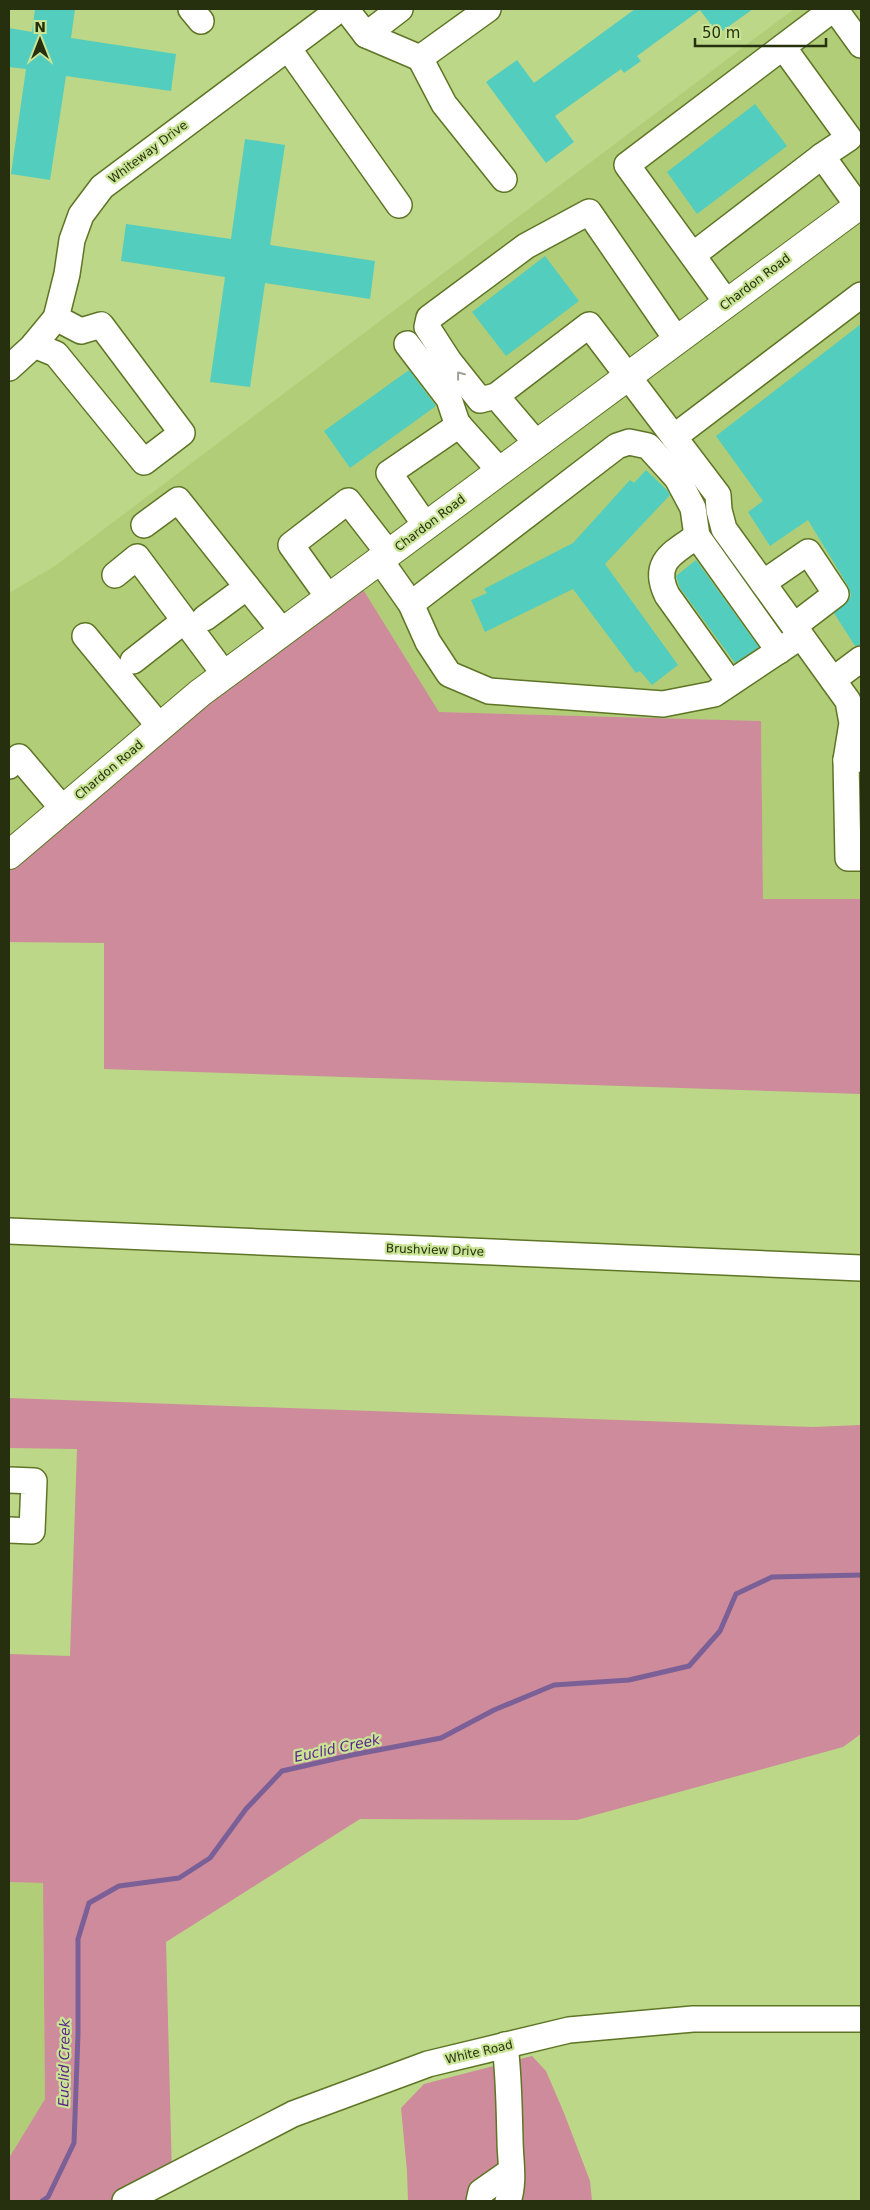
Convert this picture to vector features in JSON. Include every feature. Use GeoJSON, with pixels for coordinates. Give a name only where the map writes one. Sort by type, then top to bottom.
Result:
{"type":"FeatureCollection","features":[{"type":"Feature","properties":{"kind":"main road","name":"Chardon Road"},"geometry":{"type":"LineString","coordinates":[[9,855],[160,727],[225,675],[860,205]]}},
{"type":"Feature","properties":{"kind":"street","name":"Whiteway Drive"},"geometry":{"type":"LineString","coordinates":[[9,368],[34,345],[56,318],[67,274],[72,240],[81,215],[102,187],[338,9]]}},
{"type":"Feature","properties":{"kind":"street"},"geometry":{"type":"LineString","coordinates":[[346,9],[366,35],[420,58],[444,104],[504,179]]}},
{"type":"Feature","properties":{"kind":"street"},"geometry":{"type":"LineString","coordinates":[[366,35],[400,9]]}},
{"type":"Feature","properties":{"kind":"street"},"geometry":{"type":"LineString","coordinates":[[420,58],[488,9]]}},
{"type":"Feature","properties":{"kind":"street"},"geometry":{"type":"LineString","coordinates":[[727,303],[627,165],[834,9],[861,44]]}},
{"type":"Feature","properties":{"kind":"street"},"geometry":{"type":"LineString","coordinates":[[693,255],[822,156],[849,138],[782,47]]}},
{"type":"Feature","properties":{"kind":"street"},"geometry":{"type":"LineString","coordinates":[[288,48],[399,205]]}},
{"type":"Feature","properties":{"kind":"street"},"geometry":{"type":"LineString","coordinates":[[822,156],[860,205]]}},
{"type":"Feature","properties":{"kind":"street"},"geometry":{"type":"LineString","coordinates":[[676,340],[589,212],[526,246],[429,318],[427,328],[449,361],[480,400],[496,396],[589,325],[718,496],[719,510],[724,528],[848,701],[852,723],[854,760],[848,858],[861,858]]}},
{"type":"Feature","properties":{"kind":"street"},"geometry":{"type":"LineString","coordinates":[[674,437],[861,295]]}},
{"type":"Feature","properties":{"kind":"street"},"geometry":{"type":"LineString","coordinates":[[34,345],[56,354],[144,462],[182,433],[100,325],[81,331],[56,318]]}},
{"type":"Feature","properties":{"kind":"street"},"geometry":{"type":"LineString","coordinates":[[407,344],[449,399],[459,425],[500,471]]}},
{"type":"Feature","properties":{"kind":"street"},"geometry":{"type":"LineString","coordinates":[[496,396],[537,444]]}},
{"type":"Feature","properties":{"kind":"street"},"geometry":{"type":"LineString","coordinates":[[426,526],[389,473],[459,425]]}},
{"type":"Feature","properties":{"kind":"street"},"geometry":{"type":"LineString","coordinates":[[411,604],[617,446],[629,442],[648,446],[677,478],[693,508],[697,536],[779,651]]}},
{"type":"Feature","properties":{"kind":"street"},"geometry":{"type":"LineString","coordinates":[[144,525],[178,500],[283,632]]}},
{"type":"Feature","properties":{"kind":"street"},"geometry":{"type":"LineString","coordinates":[[329,598],[291,545],[348,501],[384,557],[411,604],[428,642],[449,674],[489,691],[663,704],[714,694],[779,651],[836,594],[808,552],[763,583]]}},
{"type":"Feature","properties":{"kind":"street"},"geometry":{"type":"LineString","coordinates":[[697,536],[669,556],[661,568],[660,581],[667,595],[730,683]]}},
{"type":"Feature","properties":{"kind":"street"},"geometry":{"type":"LineString","coordinates":[[115,575],[137,558],[194,619],[225,675]]}},
{"type":"Feature","properties":{"kind":"street"},"geometry":{"type":"LineString","coordinates":[[133,661],[194,619],[247,587]]}},
{"type":"Feature","properties":{"kind":"street"},"geometry":{"type":"LineString","coordinates":[[85,636],[160,727]]}},
{"type":"Feature","properties":{"kind":"street"},"geometry":{"type":"LineString","coordinates":[[833,680],[861,659]]}},
{"type":"Feature","properties":{"kind":"street"},"geometry":{"type":"LineString","coordinates":[[9,766],[19,757],[63,809]]}},
{"type":"Feature","properties":{"kind":"street","name":"Brushview Drive"},"geometry":{"type":"LineString","coordinates":[[9,1232],[861,1268]]}},
{"type":"Feature","properties":{"kind":"street"},"geometry":{"type":"LineString","coordinates":[[9,1480],[34,1481],[32,1531],[9,1530]]}},
{"type":"Feature","properties":{"kind":"street","name":"White Road"},"geometry":{"type":"LineString","coordinates":[[125,2201],[293,2114],[428,2064],[569,2030],[693,2019],[861,2019]]}},
{"type":"Feature","properties":{"kind":"street"},"geometry":{"type":"LineString","coordinates":[[505,2045],[509,2078],[511,2171],[511,2194],[508,2201]]}},
{"type":"Feature","properties":{"kind":"street"},"geometry":{"type":"LineString","coordinates":[[479,2201],[481,2192],[511,2171]]}},
{"type":"Feature","properties":{"kind":"shaded area"},"geometry":{"type":"Polygon","coordinates":[[[794,9],[861,9],[861,899],[763,899],[761,721],[439,712],[356,578],[9,855],[9,593],[55,566],[794,9]]]}},
{"type":"Feature","properties":{"kind":"shaded area"},"geometry":{"type":"Polygon","coordinates":[[[356,578],[439,712],[761,721],[763,899],[861,899],[861,1094],[104,1069],[104,943],[9,942],[9,855],[356,578]]]}},
{"type":"Feature","properties":{"kind":"shaded area"},"geometry":{"type":"Polygon","coordinates":[[[9,1398],[813,1427],[861,1425],[861,1734],[843,1747],[577,1820],[360,1819],[166,1942],[172,2176],[125,2201],[9,2201],[9,2158],[45,2099],[43,1883],[9,1882],[9,1654],[70,1656],[77,1449],[9,1448],[9,1398]]]}},
{"type":"Feature","properties":{"kind":"shaded area"},"geometry":{"type":"Polygon","coordinates":[[[9,1882],[43,1883],[45,2099],[9,2158],[9,1882]]]}},
{"type":"Feature","properties":{"kind":"shaded area"},"geometry":{"type":"Polygon","coordinates":[[[532,2056],[546,2071],[564,2113],[590,2181],[592,2201],[408,2201],[401,2108],[424,2084],[532,2056]]]}},
{"type":"Feature","properties":{"kind":"building"},"geometry":{"type":"Polygon","coordinates":[[[35,9],[75,9],[71,38],[176,54],[171,91],[66,76],[50,180],[11,174],[26,69],[9,67],[9,28],[32,32],[35,9]]]}},
{"type":"Feature","properties":{"kind":"building"},"geometry":{"type":"Polygon","coordinates":[[[635,9],[753,9],[718,34],[700,10],[637,56],[641,61],[624,73],[621,69],[555,116],[574,142],[546,163],[486,82],[517,60],[534,83],[635,9]]]}},
{"type":"Feature","properties":{"kind":"building"},"geometry":{"type":"Polygon","coordinates":[[[755,104],[787,146],[697,214],[667,172],[755,104]]]}},
{"type":"Feature","properties":{"kind":"building"},"geometry":{"type":"Polygon","coordinates":[[[245,139],[285,145],[270,245],[375,261],[370,299],[265,283],[250,387],[210,382],[225,277],[121,261],[126,224],[231,239],[245,139]]]}},
{"type":"Feature","properties":{"kind":"building"},"geometry":{"type":"Polygon","coordinates":[[[545,256],[579,301],[506,356],[472,312],[545,256]]]}},
{"type":"Feature","properties":{"kind":"building"},"geometry":{"type":"Polygon","coordinates":[[[861,324],[861,645],[855,646],[834,613],[849,600],[851,595],[848,586],[808,520],[770,546],[748,512],[763,501],[716,436],[861,324]]]}},
{"type":"Feature","properties":{"kind":"building"},"geometry":{"type":"Polygon","coordinates":[[[409,370],[436,406],[350,468],[324,431],[409,370]]]}},
{"type":"Feature","properties":{"kind":"building"},"geometry":{"type":"Polygon","coordinates":[[[646,470],[670,495],[605,564],[678,665],[652,685],[640,671],[636,673],[573,589],[485,632],[471,600],[487,593],[484,589],[573,543],[630,480],[634,483],[646,470]]]}},
{"type":"Feature","properties":{"kind":"building"},"geometry":{"type":"Polygon","coordinates":[[[696,560],[759,647],[735,663],[680,588],[676,576],[696,560]]]}},
{"type":"Feature","properties":{"kind":"waterway","name":"Euclid Creek"},"geometry":{"type":"LineString","coordinates":[[42,2201],[48,2197],[74,2143],[78,2034],[78,1939],[89,1903],[119,1886],[179,1878],[210,1858],[246,1809],[282,1771],[441,1738],[494,1710],[554,1685],[629,1680],[689,1666],[720,1631],[736,1594],[772,1577],[861,1575]]}}]}
